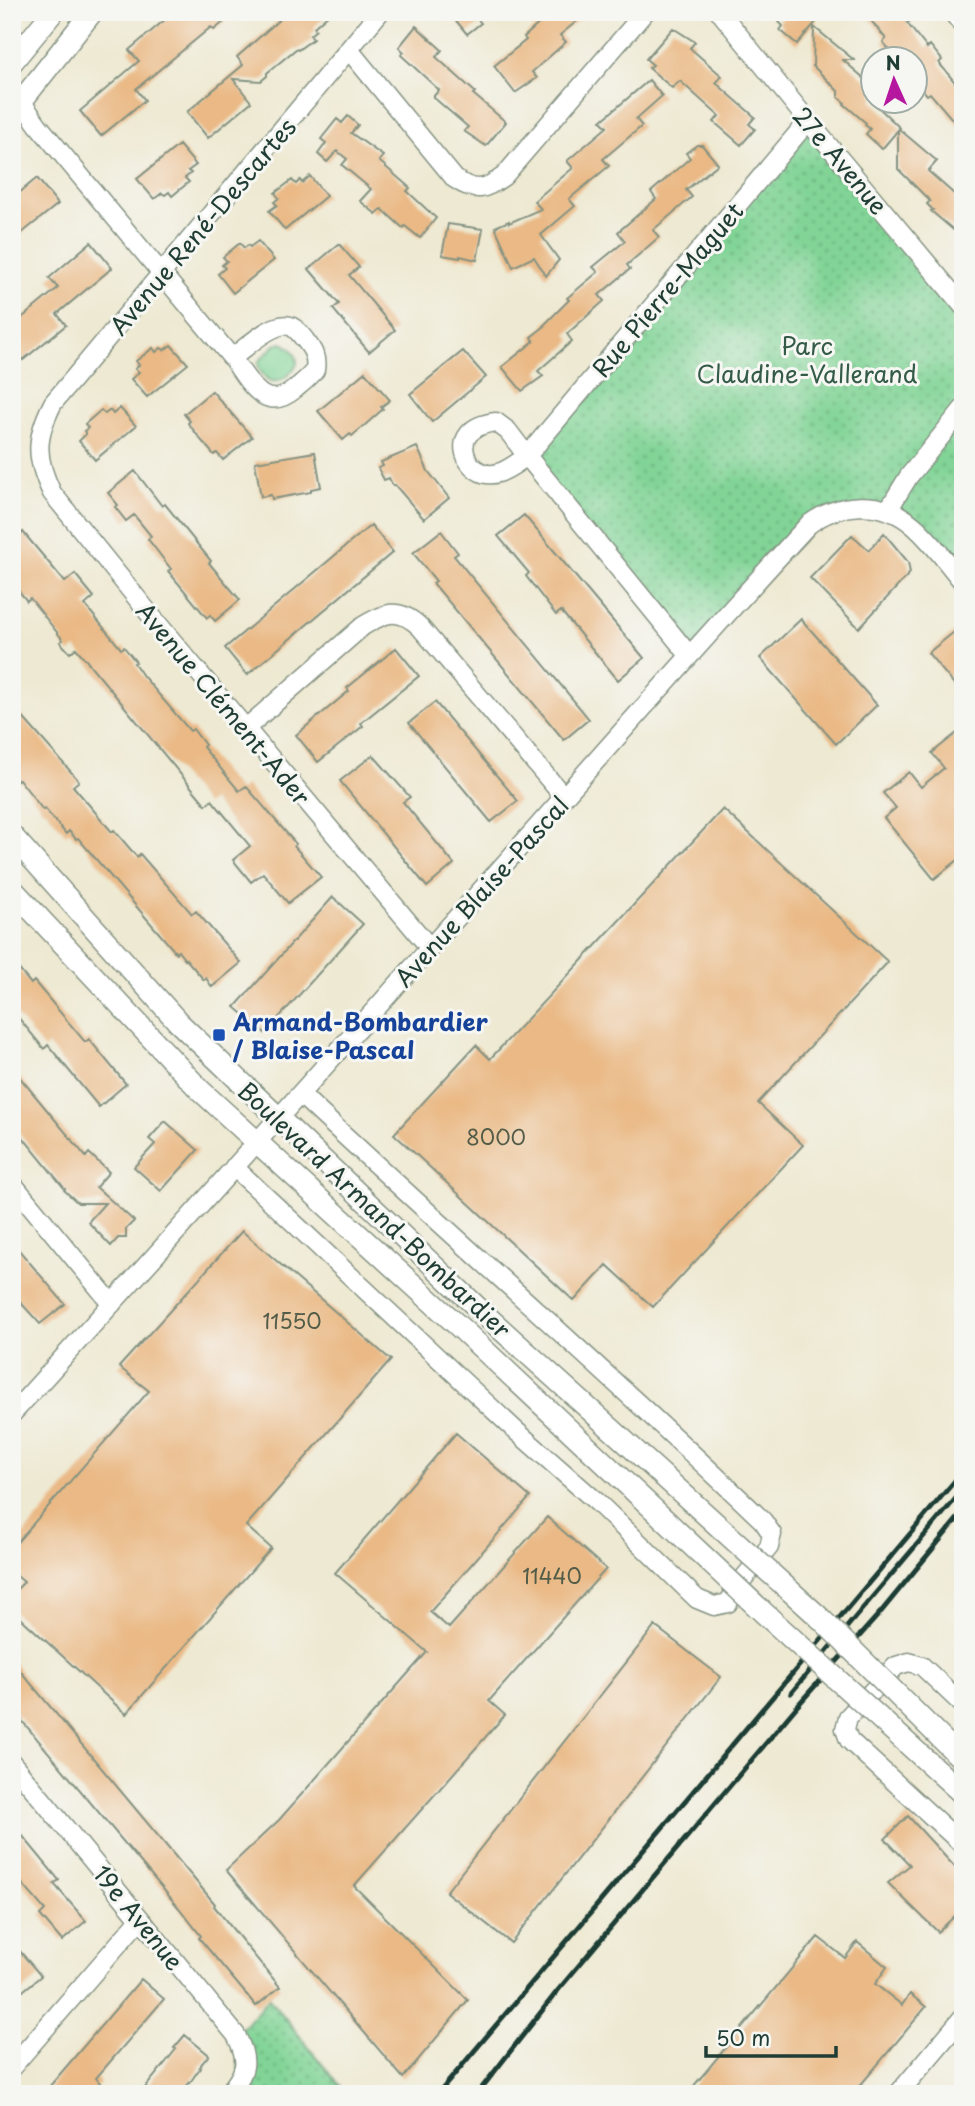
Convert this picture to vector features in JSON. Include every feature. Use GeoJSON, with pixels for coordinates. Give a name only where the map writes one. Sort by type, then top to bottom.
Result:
{"type":"FeatureCollection","features":[{"type":"Feature","properties":{"kind":"street"},"geometry":{"type":"LineString","coordinates":[[12,62],[53,12]]}},
{"type":"Feature","properties":{"kind":"street"},"geometry":{"type":"LineString","coordinates":[[92,12],[17,107],[38,125],[257,391],[271,399],[285,397],[316,370],[313,350],[293,327],[285,324],[271,328],[232,358]]}},
{"type":"Feature","properties":{"kind":"street","name":"Avenue René-Descartes"},"geometry":{"type":"LineString","coordinates":[[39,447],[43,423],[53,403],[380,12]]}},
{"type":"Feature","properties":{"kind":"street"},"geometry":{"type":"LineString","coordinates":[[350,51],[455,179],[466,186],[479,189],[492,185],[504,176],[645,12]]}},
{"type":"Feature","properties":{"kind":"street","name":"27e Avenue"},"geometry":{"type":"LineString","coordinates":[[720,12],[963,306]]}},
{"type":"Feature","properties":{"kind":"street"},"geometry":{"type":"LineString","coordinates":[[952,12],[963,25]]}},
{"type":"Feature","properties":{"kind":"street","name":"Rue Pierre-Maguet"},"geometry":{"type":"LineString","coordinates":[[689,655],[527,456],[808,121]]}},
{"type":"Feature","properties":{"kind":"street"},"geometry":{"type":"LineString","coordinates":[[963,409],[909,475],[888,510],[915,526],[963,582]]}},
{"type":"Feature","properties":{"kind":"street","name":"Avenue Clément-Ader"},"geometry":{"type":"LineString","coordinates":[[39,447],[42,472],[52,493],[245,729],[430,948]]}},
{"type":"Feature","properties":{"kind":"street","name":"Avenue Blaise-Pascal"},"geometry":{"type":"LineString","coordinates":[[12,1414],[808,525],[819,516],[849,506],[888,510]]}},
{"type":"Feature","properties":{"kind":"street"},"geometry":{"type":"LineString","coordinates":[[245,729],[363,626],[381,615],[399,613],[420,627],[564,797]]}},
{"type":"Feature","properties":{"kind":"street","name":"Boulevard Armand-Bombardier"},"geometry":{"type":"LineString","coordinates":[[12,836],[179,1023],[229,1072],[279,1116],[484,1313],[819,1616],[963,1760]]}},
{"type":"Feature","properties":{"kind":"street","name":"Boulevard Armand-Bombardier"},"geometry":{"type":"LineString","coordinates":[[12,889],[200,1090],[963,1794]]}},
{"type":"Feature","properties":{"kind":"street","name":"Boulevard Armand-Bombardier"},"geometry":{"type":"LineString","coordinates":[[234,1167],[515,1430],[598,1503],[697,1599],[714,1606],[728,1603],[769,1547],[772,1534],[763,1521],[571,1341],[299,1094]]}},
{"type":"Feature","properties":{"kind":"street"},"geometry":{"type":"LineString","coordinates":[[12,1183],[112,1304]]}},
{"type":"Feature","properties":{"kind":"street"},"geometry":{"type":"LineString","coordinates":[[963,1706],[922,1666],[909,1662],[896,1666],[872,1690],[848,1717],[845,1729],[849,1741],[963,1844]]}},
{"type":"Feature","properties":{"kind":"street","name":"19e Avenue"},"geometry":{"type":"LineString","coordinates":[[13,1767],[236,2035],[243,2048],[245,2060],[244,2071],[234,2087]]}},
{"type":"Feature","properties":{"kind":"street"},"geometry":{"type":"LineString","coordinates":[[15,2056],[140,1919]]}},
{"type":"Feature","properties":{"kind":"street"},"geometry":{"type":"LineString","coordinates":[[898,2094],[963,2017]]}},
{"type":"Feature","properties":{"kind":"green space","name":"Parc Claudine-Vallerand"},"geometry":{"type":"Polygon","coordinates":[[[808,121],[963,305],[963,582],[906,519],[832,510],[689,655],[527,456],[808,121]]]}},
{"type":"Feature","properties":{"kind":"green space"},"geometry":{"type":"Polygon","coordinates":[[[282,343],[293,351],[297,364],[283,379],[269,380],[260,370],[258,362],[275,345],[282,343]]]}},
{"type":"Feature","properties":{"kind":"green space"},"geometry":{"type":"Polygon","coordinates":[[[269,1998],[346,2094],[228,2094],[240,2080],[236,2035],[269,1998]]]}},
{"type":"Feature","properties":{"kind":"building"},"geometry":{"type":"Polygon","coordinates":[[[174,12],[236,12],[214,30],[211,27],[136,89],[145,100],[101,136],[80,111],[139,61],[129,50],[174,12]]]}},
{"type":"Feature","properties":{"kind":"building"},"geometry":{"type":"Polygon","coordinates":[[[274,12],[331,12],[314,27],[316,30],[310,35],[313,39],[296,49],[261,81],[233,79],[251,102],[208,138],[187,112],[243,65],[237,57],[280,19],[274,12]]]}},
{"type":"Feature","properties":{"kind":"building"},"geometry":{"type":"Polygon","coordinates":[[[449,12],[472,12],[481,23],[467,34],[449,12]]]}},
{"type":"Feature","properties":{"kind":"building"},"geometry":{"type":"Polygon","coordinates":[[[552,12],[588,12],[560,35],[566,42],[532,72],[537,78],[515,93],[494,66],[526,40],[524,37],[552,12]]]}},
{"type":"Feature","properties":{"kind":"building"},"geometry":{"type":"Polygon","coordinates":[[[787,12],[806,12],[817,21],[797,44],[780,30],[783,26],[779,22],[787,12]]]}},
{"type":"Feature","properties":{"kind":"building"},"geometry":{"type":"Polygon","coordinates":[[[864,12],[903,12],[910,21],[907,23],[925,46],[886,46],[883,42],[886,39],[864,12]]]}},
{"type":"Feature","properties":{"kind":"building"},"geometry":{"type":"Polygon","coordinates":[[[416,26],[442,50],[436,57],[506,122],[486,146],[464,131],[468,127],[433,97],[439,90],[401,55],[404,52],[399,47],[416,26]]]}},
{"type":"Feature","properties":{"kind":"building"},"geometry":{"type":"Polygon","coordinates":[[[814,27],[854,60],[843,60],[860,75],[860,116],[888,116],[937,161],[928,171],[963,202],[963,238],[931,211],[933,210],[927,204],[930,201],[898,169],[898,130],[882,149],[866,134],[870,129],[866,123],[844,104],[838,97],[838,91],[813,66],[814,27]]]}},
{"type":"Feature","properties":{"kind":"building"},"geometry":{"type":"Polygon","coordinates":[[[673,28],[695,42],[690,48],[722,76],[716,83],[755,117],[749,124],[755,129],[741,145],[714,122],[719,116],[680,81],[672,88],[649,68],[653,65],[646,59],[673,28]]]}},
{"type":"Feature","properties":{"kind":"building"},"geometry":{"type":"Polygon","coordinates":[[[930,45],[942,60],[939,63],[963,92],[963,132],[930,93],[930,45]]]}},
{"type":"Feature","properties":{"kind":"building"},"geometry":{"type":"Polygon","coordinates":[[[649,80],[662,96],[636,119],[642,126],[603,159],[609,166],[569,199],[575,206],[541,235],[559,260],[546,276],[534,257],[513,267],[495,227],[541,209],[534,201],[573,168],[567,161],[607,127],[601,121],[649,80]]]}},
{"type":"Feature","properties":{"kind":"building"},"geometry":{"type":"Polygon","coordinates":[[[348,116],[358,125],[351,133],[383,156],[379,161],[410,188],[407,191],[436,218],[420,238],[405,226],[403,228],[382,209],[376,214],[360,201],[371,189],[342,165],[347,159],[337,151],[327,162],[318,154],[326,143],[321,139],[337,119],[342,123],[348,116]]]}},
{"type":"Feature","properties":{"kind":"building"},"geometry":{"type":"Polygon","coordinates":[[[179,145],[196,165],[188,171],[191,173],[185,178],[189,182],[172,196],[169,192],[165,195],[162,193],[154,199],[137,179],[179,145]]]}},
{"type":"Feature","properties":{"kind":"building"},"geometry":{"type":"Polygon","coordinates":[[[697,145],[702,145],[718,164],[686,190],[692,197],[653,230],[659,237],[627,265],[630,269],[599,295],[604,301],[567,334],[572,341],[538,371],[543,376],[522,391],[502,367],[534,341],[531,337],[569,300],[567,298],[598,272],[593,267],[625,241],[618,232],[656,199],[651,192],[690,158],[686,153],[697,145]]]}},
{"type":"Feature","properties":{"kind":"building"},"geometry":{"type":"Polygon","coordinates":[[[310,176],[326,196],[285,230],[269,211],[277,205],[274,202],[279,198],[275,193],[292,180],[296,184],[300,180],[302,183],[310,176]]]}},
{"type":"Feature","properties":{"kind":"building"},"geometry":{"type":"Polygon","coordinates":[[[37,178],[58,204],[12,241],[12,199],[37,178]]]}},
{"type":"Feature","properties":{"kind":"building"},"geometry":{"type":"Polygon","coordinates":[[[448,224],[483,229],[477,260],[442,255],[448,224]]]}},
{"type":"Feature","properties":{"kind":"building"},"geometry":{"type":"Polygon","coordinates":[[[258,241],[274,260],[233,293],[218,274],[225,268],[222,265],[227,261],[223,257],[240,243],[244,248],[258,241]]]}},
{"type":"Feature","properties":{"kind":"building"},"geometry":{"type":"Polygon","coordinates":[[[91,242],[112,268],[57,314],[66,325],[23,360],[12,347],[12,326],[58,288],[49,278],[91,242]]]}},
{"type":"Feature","properties":{"kind":"building"},"geometry":{"type":"Polygon","coordinates":[[[339,244],[359,267],[349,275],[395,330],[369,352],[333,309],[339,304],[309,269],[339,244]]]}},
{"type":"Feature","properties":{"kind":"building"},"geometry":{"type":"Polygon","coordinates":[[[171,345],[188,364],[147,397],[131,379],[139,372],[135,369],[139,365],[136,361],[153,348],[156,352],[171,345]]]}},
{"type":"Feature","properties":{"kind":"building"},"geometry":{"type":"Polygon","coordinates":[[[463,351],[486,377],[432,422],[410,394],[463,351]]]}},
{"type":"Feature","properties":{"kind":"building"},"geometry":{"type":"Polygon","coordinates":[[[365,372],[390,400],[365,425],[343,440],[318,411],[365,372]]]}},
{"type":"Feature","properties":{"kind":"building"},"geometry":{"type":"Polygon","coordinates":[[[212,391],[252,437],[223,460],[217,453],[214,455],[202,441],[184,414],[212,391]]]}},
{"type":"Feature","properties":{"kind":"building"},"geometry":{"type":"Polygon","coordinates":[[[120,408],[136,426],[95,460],[79,441],[86,434],[84,431],[88,428],[85,424],[101,410],[105,414],[110,410],[113,414],[120,408]]]}},
{"type":"Feature","properties":{"kind":"building"},"geometry":{"type":"Polygon","coordinates":[[[417,447],[428,471],[449,498],[424,519],[395,485],[393,486],[389,478],[384,480],[378,468],[383,466],[381,462],[417,447]]]}},
{"type":"Feature","properties":{"kind":"building"},"geometry":{"type":"Polygon","coordinates":[[[315,452],[321,487],[311,489],[311,492],[272,499],[271,495],[261,497],[255,462],[315,452]]]}},
{"type":"Feature","properties":{"kind":"building"},"geometry":{"type":"Polygon","coordinates":[[[135,471],[162,506],[165,504],[240,600],[215,621],[210,615],[207,618],[168,571],[171,569],[148,539],[151,536],[134,515],[126,521],[115,507],[118,505],[108,493],[135,471]]]}},
{"type":"Feature","properties":{"kind":"building"},"geometry":{"type":"Polygon","coordinates":[[[524,515],[644,658],[618,680],[561,611],[556,615],[526,576],[529,573],[498,536],[524,515]]]}},
{"type":"Feature","properties":{"kind":"building"},"geometry":{"type":"Polygon","coordinates":[[[371,525],[393,552],[247,675],[225,648],[371,525]]]}},
{"type":"Feature","properties":{"kind":"building"},"geometry":{"type":"Polygon","coordinates":[[[441,531],[458,553],[454,556],[589,719],[564,740],[433,583],[436,581],[413,553],[441,531]]]}},
{"type":"Feature","properties":{"kind":"building"},"geometry":{"type":"Polygon","coordinates":[[[23,532],[65,582],[75,574],[94,597],[85,605],[121,649],[124,647],[143,676],[190,731],[193,729],[205,745],[203,747],[239,791],[246,786],[321,877],[288,903],[263,873],[251,882],[233,860],[250,846],[212,800],[206,805],[76,648],[70,653],[30,598],[27,601],[12,583],[12,541],[23,532]]]}},
{"type":"Feature","properties":{"kind":"building"},"geometry":{"type":"Polygon","coordinates":[[[884,533],[908,562],[910,573],[859,628],[810,578],[852,535],[869,550],[884,533]]]}},
{"type":"Feature","properties":{"kind":"building"},"geometry":{"type":"Polygon","coordinates":[[[801,619],[877,705],[836,744],[760,658],[801,619]]]}},
{"type":"Feature","properties":{"kind":"building"},"geometry":{"type":"Polygon","coordinates":[[[954,632],[963,642],[963,695],[928,653],[954,632]]]}},
{"type":"Feature","properties":{"kind":"building"},"geometry":{"type":"Polygon","coordinates":[[[396,648],[419,676],[318,762],[296,735],[396,648]]]}},
{"type":"Feature","properties":{"kind":"building"},"geometry":{"type":"Polygon","coordinates":[[[435,702],[518,801],[491,822],[409,723],[435,702]]]}},
{"type":"Feature","properties":{"kind":"building"},"geometry":{"type":"Polygon","coordinates":[[[12,705],[79,781],[73,786],[112,832],[114,830],[137,857],[140,854],[192,914],[196,911],[241,963],[212,987],[178,951],[176,953],[78,838],[69,831],[66,834],[19,779],[12,784],[12,705]]]}},
{"type":"Feature","properties":{"kind":"building"},"geometry":{"type":"Polygon","coordinates":[[[963,728],[963,856],[934,879],[884,818],[896,808],[883,793],[909,772],[921,787],[944,768],[932,753],[963,728]]]}},
{"type":"Feature","properties":{"kind":"building"},"geometry":{"type":"Polygon","coordinates":[[[373,755],[410,797],[403,802],[454,864],[427,887],[340,781],[373,755]]]}},
{"type":"Feature","properties":{"kind":"building"},"geometry":{"type":"Polygon","coordinates":[[[723,809],[888,962],[758,1103],[803,1145],[653,1307],[607,1265],[574,1301],[394,1134],[476,1045],[490,1059],[723,809]]]}},
{"type":"Feature","properties":{"kind":"building"},"geometry":{"type":"Polygon","coordinates":[[[333,897],[363,924],[265,1033],[235,1007],[333,897]]]}},
{"type":"Feature","properties":{"kind":"building"},"geometry":{"type":"Polygon","coordinates":[[[12,961],[31,984],[34,981],[85,1042],[89,1039],[126,1084],[99,1107],[48,1045],[44,1049],[12,1010],[12,961]]]}},
{"type":"Feature","properties":{"kind":"building"},"geometry":{"type":"Polygon","coordinates":[[[12,1068],[86,1157],[89,1153],[109,1172],[96,1187],[134,1221],[126,1229],[126,1238],[118,1238],[111,1246],[88,1222],[105,1203],[78,1203],[64,1190],[12,1124],[12,1068]]]}},
{"type":"Feature","properties":{"kind":"building"},"geometry":{"type":"Polygon","coordinates":[[[165,1121],[198,1150],[161,1191],[134,1167],[155,1144],[149,1139],[165,1121]]]}},
{"type":"Feature","properties":{"kind":"building"},"geometry":{"type":"Polygon","coordinates":[[[242,1231],[391,1360],[246,1526],[271,1548],[126,1714],[12,1610],[12,1594],[24,1582],[12,1572],[12,1548],[149,1391],[119,1367],[242,1231]]]}},
{"type":"Feature","properties":{"kind":"building"},"geometry":{"type":"Polygon","coordinates":[[[12,1242],[65,1304],[40,1324],[12,1293],[12,1242]]]}},
{"type":"Feature","properties":{"kind":"building"},"geometry":{"type":"Polygon","coordinates":[[[456,1433],[530,1497],[430,1612],[449,1628],[547,1517],[606,1569],[489,1701],[505,1715],[354,1886],[468,2000],[403,2078],[226,1870],[279,1820],[427,1652],[335,1573],[456,1433]]]}},
{"type":"Feature","properties":{"kind":"building"},"geometry":{"type":"Polygon","coordinates":[[[655,1626],[721,1677],[511,1943],[446,1892],[655,1626]]]}},
{"type":"Feature","properties":{"kind":"building"},"geometry":{"type":"Polygon","coordinates":[[[12,1661],[215,1904],[280,1987],[256,2006],[199,1938],[201,1936],[179,1908],[12,1709],[12,1661]]]}},
{"type":"Feature","properties":{"kind":"building"},"geometry":{"type":"Polygon","coordinates":[[[908,1816],[963,1876],[963,1908],[938,1932],[888,1883],[910,1865],[885,1839],[908,1816]]]}},
{"type":"Feature","properties":{"kind":"building"},"geometry":{"type":"Polygon","coordinates":[[[12,1823],[59,1880],[54,1884],[86,1921],[62,1941],[40,1915],[45,1910],[12,1872],[12,1823]]]}},
{"type":"Feature","properties":{"kind":"building"},"geometry":{"type":"Polygon","coordinates":[[[818,1937],[845,1958],[857,1942],[887,1967],[875,1984],[902,2005],[910,1994],[926,2007],[853,2094],[687,2094],[818,1937]]]}},
{"type":"Feature","properties":{"kind":"building"},"geometry":{"type":"Polygon","coordinates":[[[12,1942],[41,1976],[18,1995],[12,1988],[12,1942]]]}},
{"type":"Feature","properties":{"kind":"building"},"geometry":{"type":"Polygon","coordinates":[[[141,1979],[164,1999],[96,2078],[100,2083],[91,2094],[57,2094],[49,2087],[141,1979]]]}},
{"type":"Feature","properties":{"kind":"building"},"geometry":{"type":"Polygon","coordinates":[[[185,2035],[209,2055],[191,2081],[180,2094],[140,2094],[176,2049],[174,2048],[185,2035]]]}},
{"type":"Feature","properties":{"kind":"railway"},"geometry":{"type":"LineString","coordinates":[[438,2094],[963,1471]]}},
{"type":"Feature","properties":{"kind":"railway"},"geometry":{"type":"LineString","coordinates":[[791,1693],[963,1490]]}},
{"type":"Feature","properties":{"kind":"railway"},"geometry":{"type":"LineString","coordinates":[[477,2094],[559,1989],[963,1512]]}},
{"type":"Feature","properties":{"kind":"place","name":"Armand-Bombardier / Blaise-Pascal"},"geometry":{"type":"Point","coordinates":[219,1035]}}]}
